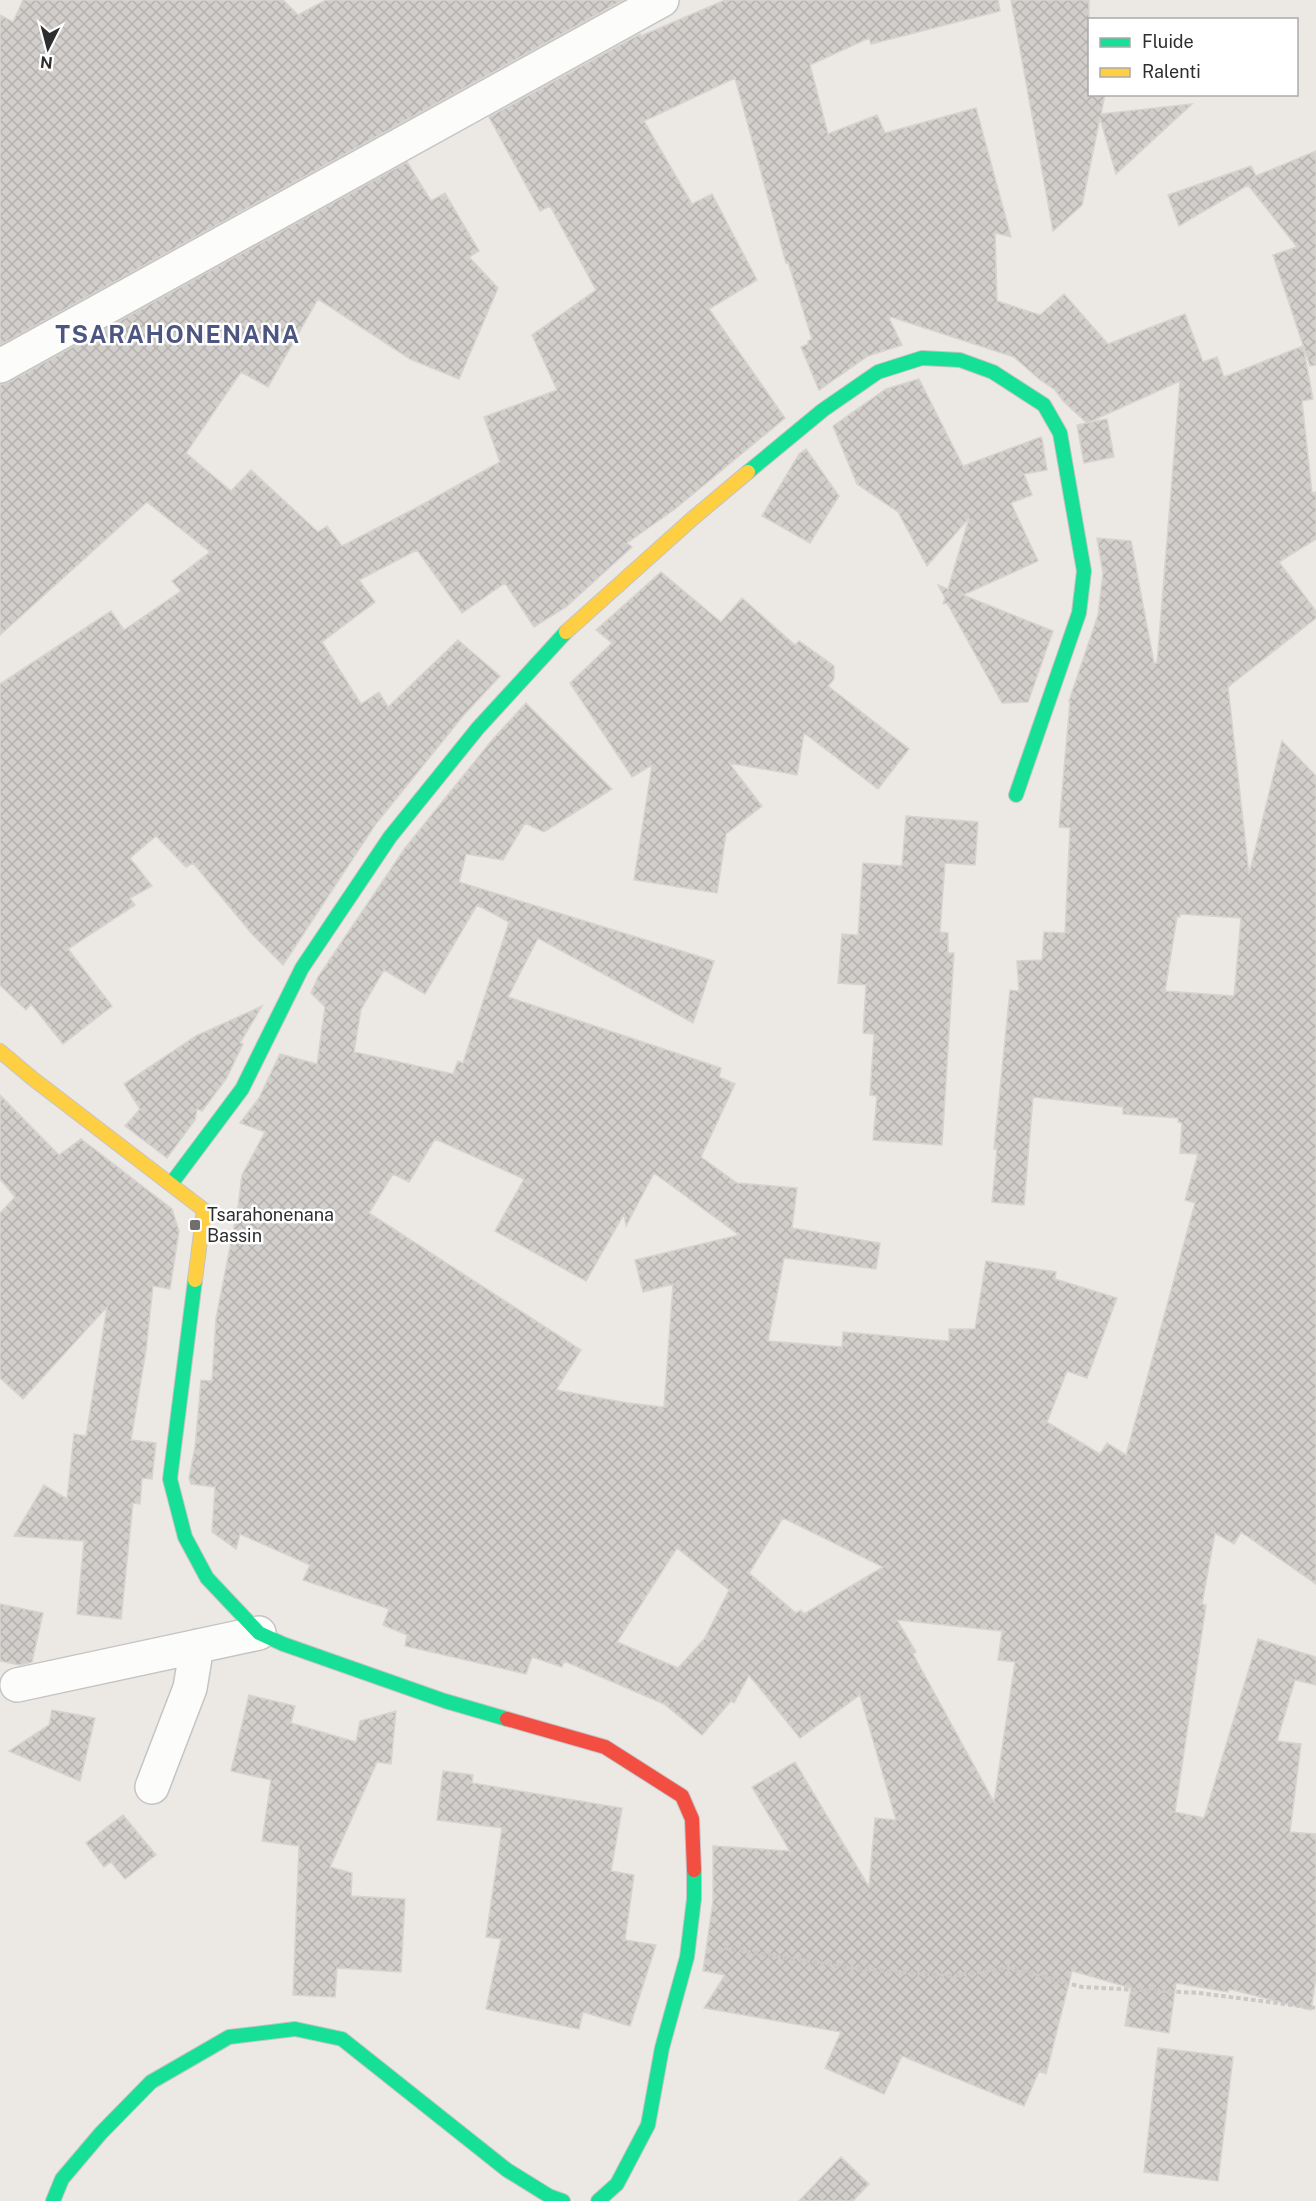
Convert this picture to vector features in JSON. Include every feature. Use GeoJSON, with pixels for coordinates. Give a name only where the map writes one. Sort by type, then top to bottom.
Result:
{"type":"FeatureCollection","features":[{"type":"Feature","properties":{"kind":"street"},"geometry":{"type":"LineString","coordinates":[[0,366],[662,0]]}},
{"type":"Feature","properties":{"kind":"street"},"geometry":{"type":"LineString","coordinates":[[171,1184],[242,1089],[302,968],[390,837],[478,728],[564,634],[692,519],[823,410],[878,372],[922,358],[960,360],[993,372],[1044,405],[1060,434],[1084,571],[1080,602],[1068,648],[1016,795]]}},
{"type":"Feature","properties":{"kind":"street"},"geometry":{"type":"LineString","coordinates":[[0,1051],[204,1209],[170,1479],[185,1537],[207,1578],[260,1633],[284,1644],[445,1701],[605,1747],[682,1796],[692,1819],[694,1845],[695,1875],[690,1942],[662,2048],[648,2125],[617,2184],[598,2201]]}},
{"type":"Feature","properties":{"kind":"street"},"geometry":{"type":"LineString","coordinates":[[17,1685],[260,1633]]}},
{"type":"Feature","properties":{"kind":"street"},"geometry":{"type":"LineString","coordinates":[[152,1787],[190,1688],[197,1646]]}},
{"type":"Feature","properties":{"kind":"street"},"geometry":{"type":"LineString","coordinates":[[52,2201],[62,2180],[101,2133],[151,2082],[229,2037],[295,2029],[342,2039],[507,2170],[549,2196],[563,2201]]}},
{"type":"Feature","properties":{"kind":"path"},"geometry":{"type":"LineString","coordinates":[[690,1942],[850,1968],[950,1976],[1011,1968],[1082,1987],[1199,1992],[1316,2008]]}},
{"type":"Feature","properties":{"kind":"building"},"geometry":{"type":"Polygon","coordinates":[[[23,0],[283,0],[298,15],[326,0],[623,0],[0,345],[0,15],[13,22],[23,0]]]}},
{"type":"Feature","properties":{"kind":"building"},"geometry":{"type":"Polygon","coordinates":[[[725,0],[998,0],[1000,11],[871,44],[869,38],[810,65],[828,134],[877,115],[885,133],[976,108],[1011,237],[995,233],[997,301],[1040,315],[1064,294],[1108,344],[1185,314],[1203,362],[1217,357],[1224,377],[1303,346],[1313,399],[1302,401],[1312,493],[1316,492],[1316,539],[1279,562],[1316,611],[1316,618],[1228,687],[1249,874],[1282,741],[1316,776],[1316,1584],[1241,1532],[1234,1544],[1215,1533],[1202,1604],[1206,1605],[1175,1812],[1204,1818],[1258,1639],[1316,1657],[1316,1685],[1295,1680],[1277,1741],[1301,1744],[1290,1832],[1316,1834],[1316,1978],[1311,2010],[1229,1989],[1228,1992],[1176,1983],[1169,2033],[1125,2026],[1131,1988],[1072,1971],[1046,2074],[1039,2071],[1024,2106],[902,2056],[884,2094],[825,2068],[841,2032],[704,2008],[725,1975],[703,1971],[713,1901],[713,1846],[790,1851],[752,1787],[795,1762],[869,1887],[875,1818],[896,1820],[860,1695],[800,1738],[749,1675],[734,1703],[731,1701],[702,1735],[664,1704],[564,1661],[562,1667],[532,1657],[526,1674],[405,1646],[407,1635],[383,1625],[389,1609],[303,1580],[310,1565],[240,1534],[236,1549],[212,1532],[215,1487],[191,1484],[189,1478],[195,1447],[201,1380],[212,1381],[216,1318],[242,1175],[265,1132],[240,1123],[259,1098],[280,1054],[317,1064],[325,1007],[311,993],[318,977],[405,848],[492,740],[526,703],[612,789],[544,832],[525,823],[503,860],[466,854],[459,882],[714,961],[693,1023],[538,938],[508,997],[721,1068],[719,1077],[735,1084],[701,1157],[737,1183],[797,1188],[792,1228],[880,1243],[876,1269],[784,1258],[768,1341],[842,1347],[843,1332],[949,1341],[949,1329],[975,1329],[986,1261],[1056,1272],[1055,1279],[1117,1298],[1087,1378],[1067,1371],[1047,1422],[1100,1454],[1107,1443],[1126,1455],[1195,1203],[1185,1200],[1198,1154],[1180,1153],[1182,1123],[1178,1122],[1178,1118],[1123,1114],[1123,1107],[1033,1097],[1024,1205],[992,1202],[997,1149],[994,1149],[1010,990],[1019,991],[1017,961],[1042,960],[1044,932],[1065,933],[1070,828],[1059,827],[1069,701],[1098,615],[1103,573],[1097,538],[1131,541],[1154,663],[1157,663],[1180,381],[1087,423],[1064,402],[1055,390],[1014,357],[888,316],[902,345],[868,356],[819,390],[801,347],[812,339],[788,262],[786,263],[735,78],[644,121],[692,204],[712,194],[757,280],[709,309],[785,418],[675,509],[627,543],[632,547],[566,607],[534,627],[505,583],[462,613],[417,550],[359,580],[375,602],[322,642],[361,704],[379,692],[388,707],[458,640],[500,676],[463,716],[375,825],[283,965],[252,934],[193,863],[186,867],[156,836],[130,858],[152,886],[130,898],[135,905],[68,949],[112,1006],[63,1044],[31,1004],[26,1010],[0,985],[0,684],[111,611],[124,630],[181,591],[172,581],[210,552],[147,502],[0,635],[0,385],[407,162],[431,201],[445,193],[479,251],[469,257],[498,288],[459,379],[410,359],[318,299],[268,387],[241,372],[186,453],[231,491],[251,470],[318,532],[327,526],[342,546],[414,509],[500,462],[484,417],[557,390],[532,335],[596,290],[550,206],[540,211],[489,117],[640,34],[641,36],[725,0]],[[477,905],[425,994],[384,970],[361,1009],[354,1052],[453,1074],[458,1061],[463,1063],[509,922],[477,905]],[[1180,914],[1180,917],[1177,917],[1165,991],[1234,996],[1241,918],[1180,914]],[[435,1139],[409,1182],[393,1174],[369,1213],[581,1350],[556,1390],[664,1407],[673,1284],[643,1292],[635,1260],[739,1235],[654,1173],[626,1226],[624,1214],[586,1281],[495,1231],[524,1179],[435,1139]],[[783,1518],[749,1573],[796,1613],[801,1610],[804,1614],[883,1567],[783,1518]],[[677,1548],[617,1642],[678,1668],[705,1638],[729,1590],[677,1548]],[[897,1620],[916,1652],[913,1654],[994,1802],[1015,1662],[998,1660],[1002,1631],[897,1620]]]}},
{"type":"Feature","properties":{"kind":"building"},"geometry":{"type":"Polygon","coordinates":[[[1011,0],[1089,0],[1088,96],[1105,96],[1101,114],[1192,104],[1116,174],[1100,118],[1082,205],[1053,231],[1011,0]]]}},
{"type":"Feature","properties":{"kind":"building"},"geometry":{"type":"Polygon","coordinates":[[[1316,151],[1316,365],[1310,366],[1273,255],[1297,247],[1248,185],[1179,226],[1168,195],[1251,166],[1256,176],[1316,151]]]}},
{"type":"Feature","properties":{"kind":"building"},"geometry":{"type":"Polygon","coordinates":[[[919,379],[963,466],[1041,437],[1042,439],[1047,470],[1024,474],[1032,495],[1011,503],[1038,561],[963,595],[1053,631],[1028,702],[1002,703],[947,603],[943,604],[945,598],[938,585],[948,589],[969,518],[927,566],[898,512],[857,484],[833,426],[886,389],[919,379]]]}},
{"type":"Feature","properties":{"kind":"building"},"geometry":{"type":"Polygon","coordinates":[[[1107,419],[1114,457],[1084,463],[1077,425],[1107,419]]]}},
{"type":"Feature","properties":{"kind":"building"},"geometry":{"type":"Polygon","coordinates":[[[806,449],[839,496],[810,543],[762,516],[799,454],[806,449]]]}},
{"type":"Feature","properties":{"kind":"building"},"geometry":{"type":"Polygon","coordinates":[[[661,572],[721,622],[742,598],[795,645],[799,641],[834,666],[834,679],[828,686],[909,749],[878,789],[804,733],[797,775],[729,763],[762,806],[726,834],[717,893],[634,880],[652,765],[632,777],[570,683],[612,643],[596,630],[661,572]]]}},
{"type":"Feature","properties":{"kind":"building"},"geometry":{"type":"Polygon","coordinates":[[[906,816],[978,822],[975,865],[945,863],[940,932],[948,933],[948,953],[954,953],[942,1145],[873,1140],[877,1096],[870,1095],[874,1034],[863,1033],[866,985],[838,983],[842,934],[858,935],[863,863],[902,866],[906,816]]]}},
{"type":"Feature","properties":{"kind":"building"},"geometry":{"type":"Polygon","coordinates":[[[262,1006],[240,1043],[243,1044],[226,1079],[202,1111],[197,1109],[195,1120],[167,1158],[125,1126],[140,1109],[124,1084],[196,1036],[262,1006]]]}},
{"type":"Feature","properties":{"kind":"building"},"geometry":{"type":"Polygon","coordinates":[[[0,1095],[59,1155],[81,1139],[172,1209],[179,1231],[170,1289],[153,1286],[146,1350],[131,1440],[156,1443],[152,1479],[142,1478],[140,1504],[133,1503],[121,1619],[77,1614],[84,1541],[14,1536],[44,1485],[67,1499],[74,1434],[86,1436],[107,1307],[23,1399],[0,1378],[0,1213],[15,1197],[0,1179],[0,1095]]]}},
{"type":"Feature","properties":{"kind":"building"},"geometry":{"type":"Polygon","coordinates":[[[0,1604],[43,1613],[32,1662],[20,1665],[0,1661],[0,1604]]]}},
{"type":"Feature","properties":{"kind":"building"},"geometry":{"type":"Polygon","coordinates":[[[249,1695],[295,1706],[291,1723],[356,1742],[360,1721],[396,1711],[391,1764],[377,1762],[330,1867],[352,1873],[351,1896],[405,1899],[401,1972],[337,1968],[335,1997],[293,1995],[299,1846],[262,1841],[271,1780],[231,1771],[249,1695]]]}},
{"type":"Feature","properties":{"kind":"building"},"geometry":{"type":"Polygon","coordinates":[[[52,1710],[95,1718],[80,1781],[9,1751],[49,1725],[52,1710]]]}},
{"type":"Feature","properties":{"kind":"building"},"geometry":{"type":"Polygon","coordinates":[[[443,1771],[473,1775],[472,1783],[622,1808],[611,1871],[634,1875],[625,1940],[656,1945],[630,2026],[583,2012],[579,2029],[486,2009],[501,1939],[486,1937],[502,1828],[437,1820],[443,1771]]]}},
{"type":"Feature","properties":{"kind":"building"},"geometry":{"type":"Polygon","coordinates":[[[123,1815],[156,1855],[125,1879],[111,1862],[104,1867],[86,1843],[123,1815]]]}},
{"type":"Feature","properties":{"kind":"building"},"geometry":{"type":"Polygon","coordinates":[[[1158,2048],[1233,2057],[1218,2181],[1144,2172],[1158,2048]]]}},
{"type":"Feature","properties":{"kind":"building"},"geometry":{"type":"Polygon","coordinates":[[[841,2157],[869,2184],[853,2201],[799,2201],[841,2157]]]}},
{"type":"Feature","properties":{"kind":"traffic: fast"},"geometry":{"type":"LineString","coordinates":[[748,472],[823,410],[878,372],[922,358],[960,360],[993,372],[1044,405],[1060,433],[1084,571],[1079,613],[1016,795]]}},
{"type":"Feature","properties":{"kind":"traffic: fast"},"geometry":{"type":"LineString","coordinates":[[171,1184],[242,1089],[302,968],[390,837],[478,728],[566,632]]}},
{"type":"Feature","properties":{"kind":"traffic: fast"},"geometry":{"type":"LineString","coordinates":[[195,1280],[170,1479],[185,1537],[207,1578],[259,1633],[283,1644],[445,1701],[507,1719]]}},
{"type":"Feature","properties":{"kind":"traffic: fast"},"geometry":{"type":"LineString","coordinates":[[598,2201],[617,2184],[648,2125],[662,2048],[687,1957],[694,1899],[694,1870]]}},
{"type":"Feature","properties":{"kind":"traffic: fast"},"geometry":{"type":"LineString","coordinates":[[53,2201],[62,2179],[101,2133],[151,2082],[229,2037],[295,2029],[342,2039],[507,2170],[549,2196],[563,2201]]}},
{"type":"Feature","properties":{"kind":"traffic: slow"},"geometry":{"type":"LineString","coordinates":[[566,632],[748,472]]}},
{"type":"Feature","properties":{"kind":"traffic: slow"},"geometry":{"type":"LineString","coordinates":[[0,1051],[204,1210],[195,1280]]}},
{"type":"Feature","properties":{"kind":"traffic: jam"},"geometry":{"type":"LineString","coordinates":[[507,1719],[605,1747],[682,1796],[692,1819],[694,1870]]}},
{"type":"Feature","properties":{"kind":"place","name":"Tsarahonenana Bassin"},"geometry":{"type":"Point","coordinates":[195,1225]}},
{"type":"Feature","properties":{"kind":"district","name":"TSARAHONENANA"},"geometry":{"type":"Point","coordinates":[178,335]}}]}
